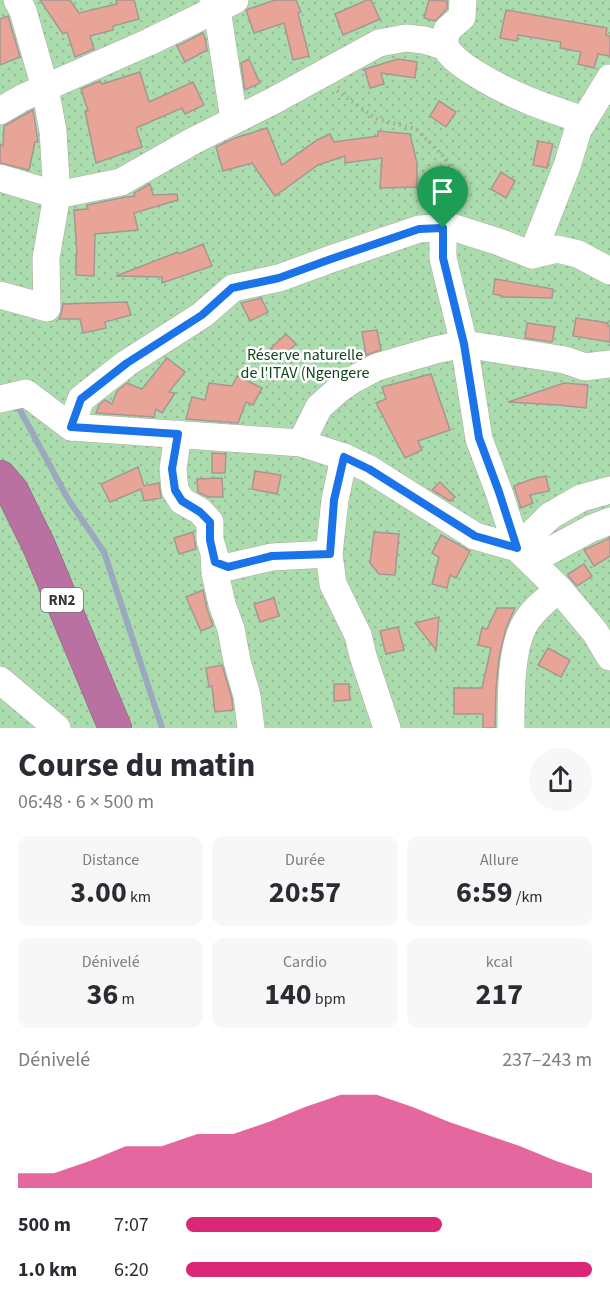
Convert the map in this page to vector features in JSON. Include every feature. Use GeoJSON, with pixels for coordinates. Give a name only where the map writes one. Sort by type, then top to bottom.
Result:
{"type":"FeatureCollection","features":[{"type":"Feature","properties":{"kind":"highway","name":"RN2"},"geometry":{"type":"LineString","coordinates":[[0,477],[12,491],[39,546],[115,728]]}},
{"type":"Feature","properties":{"kind":"street"},"geometry":{"type":"LineString","coordinates":[[0,295],[47,308],[46,258],[57,195],[53,131],[45,88],[23,10],[17,0]]}},
{"type":"Feature","properties":{"kind":"street"},"geometry":{"type":"LineString","coordinates":[[444,46],[447,30],[462,17],[463,0]]}},
{"type":"Feature","properties":{"kind":"street"},"geometry":{"type":"LineString","coordinates":[[0,111],[22,98],[149,42],[221,3],[234,120]]}},
{"type":"Feature","properties":{"kind":"street"},"geometry":{"type":"LineString","coordinates":[[0,178],[57,195],[121,182],[192,141],[379,43],[406,38],[444,46],[461,65],[498,88],[539,106],[584,120]]}},
{"type":"Feature","properties":{"kind":"street"},"geometry":{"type":"LineString","coordinates":[[532,255],[567,166],[578,130],[610,78]]}},
{"type":"Feature","properties":{"kind":"street"},"geometry":{"type":"LineString","coordinates":[[71,427],[81,399],[127,363],[202,315],[232,288],[279,278],[419,229],[452,227],[532,255],[557,249],[578,254],[610,271]]}},
{"type":"Feature","properties":{"kind":"street"},"geometry":{"type":"LineString","coordinates":[[443,228],[443,258],[464,344],[479,438],[524,555]]}},
{"type":"Feature","properties":{"kind":"street"},"geometry":{"type":"LineString","coordinates":[[301,443],[319,407],[338,390],[377,367],[435,350],[464,344],[565,360],[585,367],[610,364]]}},
{"type":"Feature","properties":{"kind":"street"},"geometry":{"type":"LineString","coordinates":[[13,396],[71,427],[301,443],[344,457],[369,469],[475,536],[524,555],[559,589],[595,632],[610,657]]}},
{"type":"Feature","properties":{"kind":"street"},"geometry":{"type":"LineString","coordinates":[[178,434],[172,469],[175,490],[182,501],[200,512],[210,522],[215,573],[247,696],[251,728]]}},
{"type":"Feature","properties":{"kind":"street"},"geometry":{"type":"LineString","coordinates":[[344,457],[334,500],[330,554],[333,584],[358,635],[387,728]]}},
{"type":"Feature","properties":{"kind":"street"},"geometry":{"type":"LineString","coordinates":[[524,555],[550,516],[581,498],[610,490]]}},
{"type":"Feature","properties":{"kind":"street"},"geometry":{"type":"LineString","coordinates":[[524,555],[610,521]]}},
{"type":"Feature","properties":{"kind":"street"},"geometry":{"type":"LineString","coordinates":[[215,562],[228,567],[272,556],[330,554]]}},
{"type":"Feature","properties":{"kind":"street"},"geometry":{"type":"LineString","coordinates":[[511,728],[512,674],[519,640],[525,623],[534,610],[559,589]]}},
{"type":"Feature","properties":{"kind":"street"},"geometry":{"type":"LineString","coordinates":[[0,680],[57,728]]}},
{"type":"Feature","properties":{"kind":"path"},"geometry":{"type":"LineString","coordinates":[[316,77],[377,119],[416,129],[444,157],[455,173],[443,228]]}},
{"type":"Feature","properties":{"kind":"green space","name":"Réserve naturelle de l'ITAV (Ngengere"},"geometry":{"type":"Polygon","coordinates":[[[0,0],[610,0],[610,728],[0,728],[0,0]]]}},
{"type":"Feature","properties":{"kind":"building"},"geometry":{"type":"Polygon","coordinates":[[[40,0],[70,0],[79,13],[117,4],[116,0],[134,0],[139,19],[113,26],[113,30],[90,36],[94,49],[75,57],[67,32],[63,34],[40,0]]]}},
{"type":"Feature","properties":{"kind":"building"},"geometry":{"type":"Polygon","coordinates":[[[275,0],[296,0],[301,12],[298,13],[309,56],[293,60],[284,23],[254,33],[246,10],[275,0]]]}},
{"type":"Feature","properties":{"kind":"building"},"geometry":{"type":"Polygon","coordinates":[[[371,0],[380,19],[343,35],[335,14],[371,0]]]}},
{"type":"Feature","properties":{"kind":"building"},"geometry":{"type":"Polygon","coordinates":[[[429,0],[447,1],[447,9],[435,21],[424,18],[429,0]]]}},
{"type":"Feature","properties":{"kind":"building"},"geometry":{"type":"Polygon","coordinates":[[[506,10],[607,28],[606,35],[610,36],[610,56],[598,54],[594,68],[578,64],[581,52],[560,48],[561,42],[518,35],[517,41],[500,38],[506,10]]]}},
{"type":"Feature","properties":{"kind":"building"},"geometry":{"type":"Polygon","coordinates":[[[8,16],[20,57],[0,65],[0,19],[8,16]]]}},
{"type":"Feature","properties":{"kind":"building"},"geometry":{"type":"Polygon","coordinates":[[[203,33],[207,50],[185,62],[177,46],[203,33]]]}},
{"type":"Feature","properties":{"kind":"building"},"geometry":{"type":"Polygon","coordinates":[[[249,59],[260,83],[245,90],[241,63],[249,59]]]}},
{"type":"Feature","properties":{"kind":"building"},"geometry":{"type":"Polygon","coordinates":[[[398,59],[417,62],[415,78],[381,73],[384,84],[370,88],[365,70],[362,70],[398,59]]]}},
{"type":"Feature","properties":{"kind":"building"},"geometry":{"type":"Polygon","coordinates":[[[140,72],[149,102],[193,82],[204,105],[185,114],[182,108],[136,128],[142,147],[96,163],[85,111],[88,111],[81,89],[100,81],[102,84],[140,72]]]}},
{"type":"Feature","properties":{"kind":"building"},"geometry":{"type":"Polygon","coordinates":[[[439,101],[456,112],[446,127],[430,116],[439,101]]]}},
{"type":"Feature","properties":{"kind":"building"},"geometry":{"type":"Polygon","coordinates":[[[33,110],[38,142],[35,142],[29,170],[0,163],[0,144],[3,146],[4,126],[33,110]]]}},
{"type":"Feature","properties":{"kind":"building"},"geometry":{"type":"Polygon","coordinates":[[[267,128],[282,165],[317,140],[330,134],[334,142],[378,136],[378,131],[410,134],[417,163],[417,187],[380,188],[382,158],[345,163],[345,156],[318,165],[275,196],[252,163],[223,171],[216,147],[235,138],[267,128]]]}},
{"type":"Feature","properties":{"kind":"building"},"geometry":{"type":"Polygon","coordinates":[[[538,141],[553,144],[547,168],[533,165],[538,141]]]}},
{"type":"Feature","properties":{"kind":"building"},"geometry":{"type":"Polygon","coordinates":[[[501,172],[515,181],[506,198],[491,189],[501,172]]]}},
{"type":"Feature","properties":{"kind":"building"},"geometry":{"type":"Polygon","coordinates":[[[150,184],[153,195],[177,194],[178,200],[134,213],[138,230],[95,234],[94,276],[76,275],[74,210],[88,209],[87,205],[135,196],[134,193],[150,184]]]}},
{"type":"Feature","properties":{"kind":"building"},"geometry":{"type":"Polygon","coordinates":[[[203,244],[212,266],[162,283],[162,277],[116,276],[178,252],[179,254],[203,244]]]}},
{"type":"Feature","properties":{"kind":"building"},"geometry":{"type":"Polygon","coordinates":[[[495,279],[553,289],[552,298],[503,297],[493,294],[495,279]]]}},
{"type":"Feature","properties":{"kind":"building"},"geometry":{"type":"Polygon","coordinates":[[[261,298],[268,312],[250,321],[241,303],[261,298]]]}},
{"type":"Feature","properties":{"kind":"building"},"geometry":{"type":"Polygon","coordinates":[[[127,302],[131,315],[105,322],[106,328],[83,333],[80,319],[59,319],[63,304],[127,302]]]}},
{"type":"Feature","properties":{"kind":"building"},"geometry":{"type":"Polygon","coordinates":[[[576,318],[608,323],[610,342],[573,336],[576,318]]]}},
{"type":"Feature","properties":{"kind":"building"},"geometry":{"type":"Polygon","coordinates":[[[527,323],[555,327],[552,342],[525,338],[527,323]]]}},
{"type":"Feature","properties":{"kind":"building"},"geometry":{"type":"Polygon","coordinates":[[[377,330],[381,350],[366,355],[362,332],[377,330]]]}},
{"type":"Feature","properties":{"kind":"building"},"geometry":{"type":"Polygon","coordinates":[[[286,334],[296,344],[281,358],[271,348],[286,334]]]}},
{"type":"Feature","properties":{"kind":"building"},"geometry":{"type":"Polygon","coordinates":[[[167,358],[185,372],[169,392],[175,393],[162,413],[156,409],[154,417],[96,413],[99,405],[105,400],[112,404],[117,391],[127,383],[142,389],[167,358]]]}},
{"type":"Feature","properties":{"kind":"building"},"geometry":{"type":"Polygon","coordinates":[[[431,374],[450,430],[418,441],[422,450],[405,458],[376,403],[386,399],[382,387],[431,374]]]}},
{"type":"Feature","properties":{"kind":"building"},"geometry":{"type":"Polygon","coordinates":[[[237,376],[262,388],[253,405],[246,402],[238,423],[186,419],[192,397],[205,400],[209,383],[232,386],[237,376]]]}},
{"type":"Feature","properties":{"kind":"building"},"geometry":{"type":"Polygon","coordinates":[[[564,383],[588,385],[586,408],[508,402],[564,383]]]}},
{"type":"Feature","properties":{"kind":"building"},"geometry":{"type":"Polygon","coordinates":[[[212,453],[226,454],[225,473],[212,473],[212,453]]]}},
{"type":"Feature","properties":{"kind":"building"},"geometry":{"type":"Polygon","coordinates":[[[138,467],[144,486],[159,483],[161,498],[144,501],[141,489],[110,502],[101,484],[138,467]]]}},
{"type":"Feature","properties":{"kind":"building"},"geometry":{"type":"Polygon","coordinates":[[[255,471],[281,475],[277,494],[252,489],[255,471]]]}},
{"type":"Feature","properties":{"kind":"building"},"geometry":{"type":"Polygon","coordinates":[[[546,476],[549,491],[530,495],[533,503],[521,508],[514,486],[546,476]]]}},
{"type":"Feature","properties":{"kind":"building"},"geometry":{"type":"Polygon","coordinates":[[[222,478],[223,497],[208,497],[198,492],[197,479],[222,478]]]}},
{"type":"Feature","properties":{"kind":"building"},"geometry":{"type":"Polygon","coordinates":[[[440,482],[455,497],[450,501],[432,490],[440,482]]]}},
{"type":"Feature","properties":{"kind":"building"},"geometry":{"type":"Polygon","coordinates":[[[193,532],[196,549],[179,554],[174,538],[193,532]]]}},
{"type":"Feature","properties":{"kind":"building"},"geometry":{"type":"Polygon","coordinates":[[[374,532],[399,534],[395,575],[379,574],[370,563],[374,532]]]}},
{"type":"Feature","properties":{"kind":"building"},"geometry":{"type":"Polygon","coordinates":[[[441,535],[470,551],[456,578],[450,575],[447,588],[432,584],[439,557],[432,553],[441,535]]]}},
{"type":"Feature","properties":{"kind":"building"},"geometry":{"type":"Polygon","coordinates":[[[610,538],[610,556],[594,566],[584,550],[610,538]]]}},
{"type":"Feature","properties":{"kind":"building"},"geometry":{"type":"Polygon","coordinates":[[[584,564],[592,576],[577,586],[568,574],[584,564]]]}},
{"type":"Feature","properties":{"kind":"building"},"geometry":{"type":"Polygon","coordinates":[[[203,590],[213,626],[201,631],[186,597],[203,590]]]}},
{"type":"Feature","properties":{"kind":"building"},"geometry":{"type":"Polygon","coordinates":[[[274,598],[279,616],[260,622],[254,604],[274,598]]]}},
{"type":"Feature","properties":{"kind":"building"},"geometry":{"type":"Polygon","coordinates":[[[497,608],[515,608],[506,628],[499,657],[495,728],[483,728],[483,714],[454,714],[454,688],[482,688],[491,648],[478,645],[482,628],[487,629],[497,608]]]}},
{"type":"Feature","properties":{"kind":"building"},"geometry":{"type":"Polygon","coordinates":[[[439,617],[436,650],[415,623],[439,617]]]}},
{"type":"Feature","properties":{"kind":"building"},"geometry":{"type":"Polygon","coordinates":[[[398,627],[404,650],[386,654],[380,631],[398,627]]]}},
{"type":"Feature","properties":{"kind":"building"},"geometry":{"type":"Polygon","coordinates":[[[548,648],[570,660],[561,677],[538,665],[548,648]]]}},
{"type":"Feature","properties":{"kind":"building"},"geometry":{"type":"Polygon","coordinates":[[[222,665],[233,710],[215,712],[212,686],[209,687],[206,668],[222,665]]]}},
{"type":"Feature","properties":{"kind":"building"},"geometry":{"type":"Polygon","coordinates":[[[334,684],[349,684],[350,700],[334,701],[334,684]]]}},
{"type":"Feature","properties":{"kind":"waterway"},"geometry":{"type":"LineString","coordinates":[[13,404],[20,410],[68,499],[104,552],[162,728]]}},
{"type":"Feature","properties":{"kind":"route"},"geometry":{"type":"LineString","coordinates":[[443,228],[443,258],[464,344],[479,438],[517,548],[475,536],[369,469],[344,457],[334,500],[330,554],[272,556],[228,567],[215,562],[210,540],[210,522],[200,512],[182,501],[175,490],[172,469],[178,434],[71,427],[81,399],[127,363],[202,315],[232,288],[279,278],[419,229],[443,228]]}}]}
